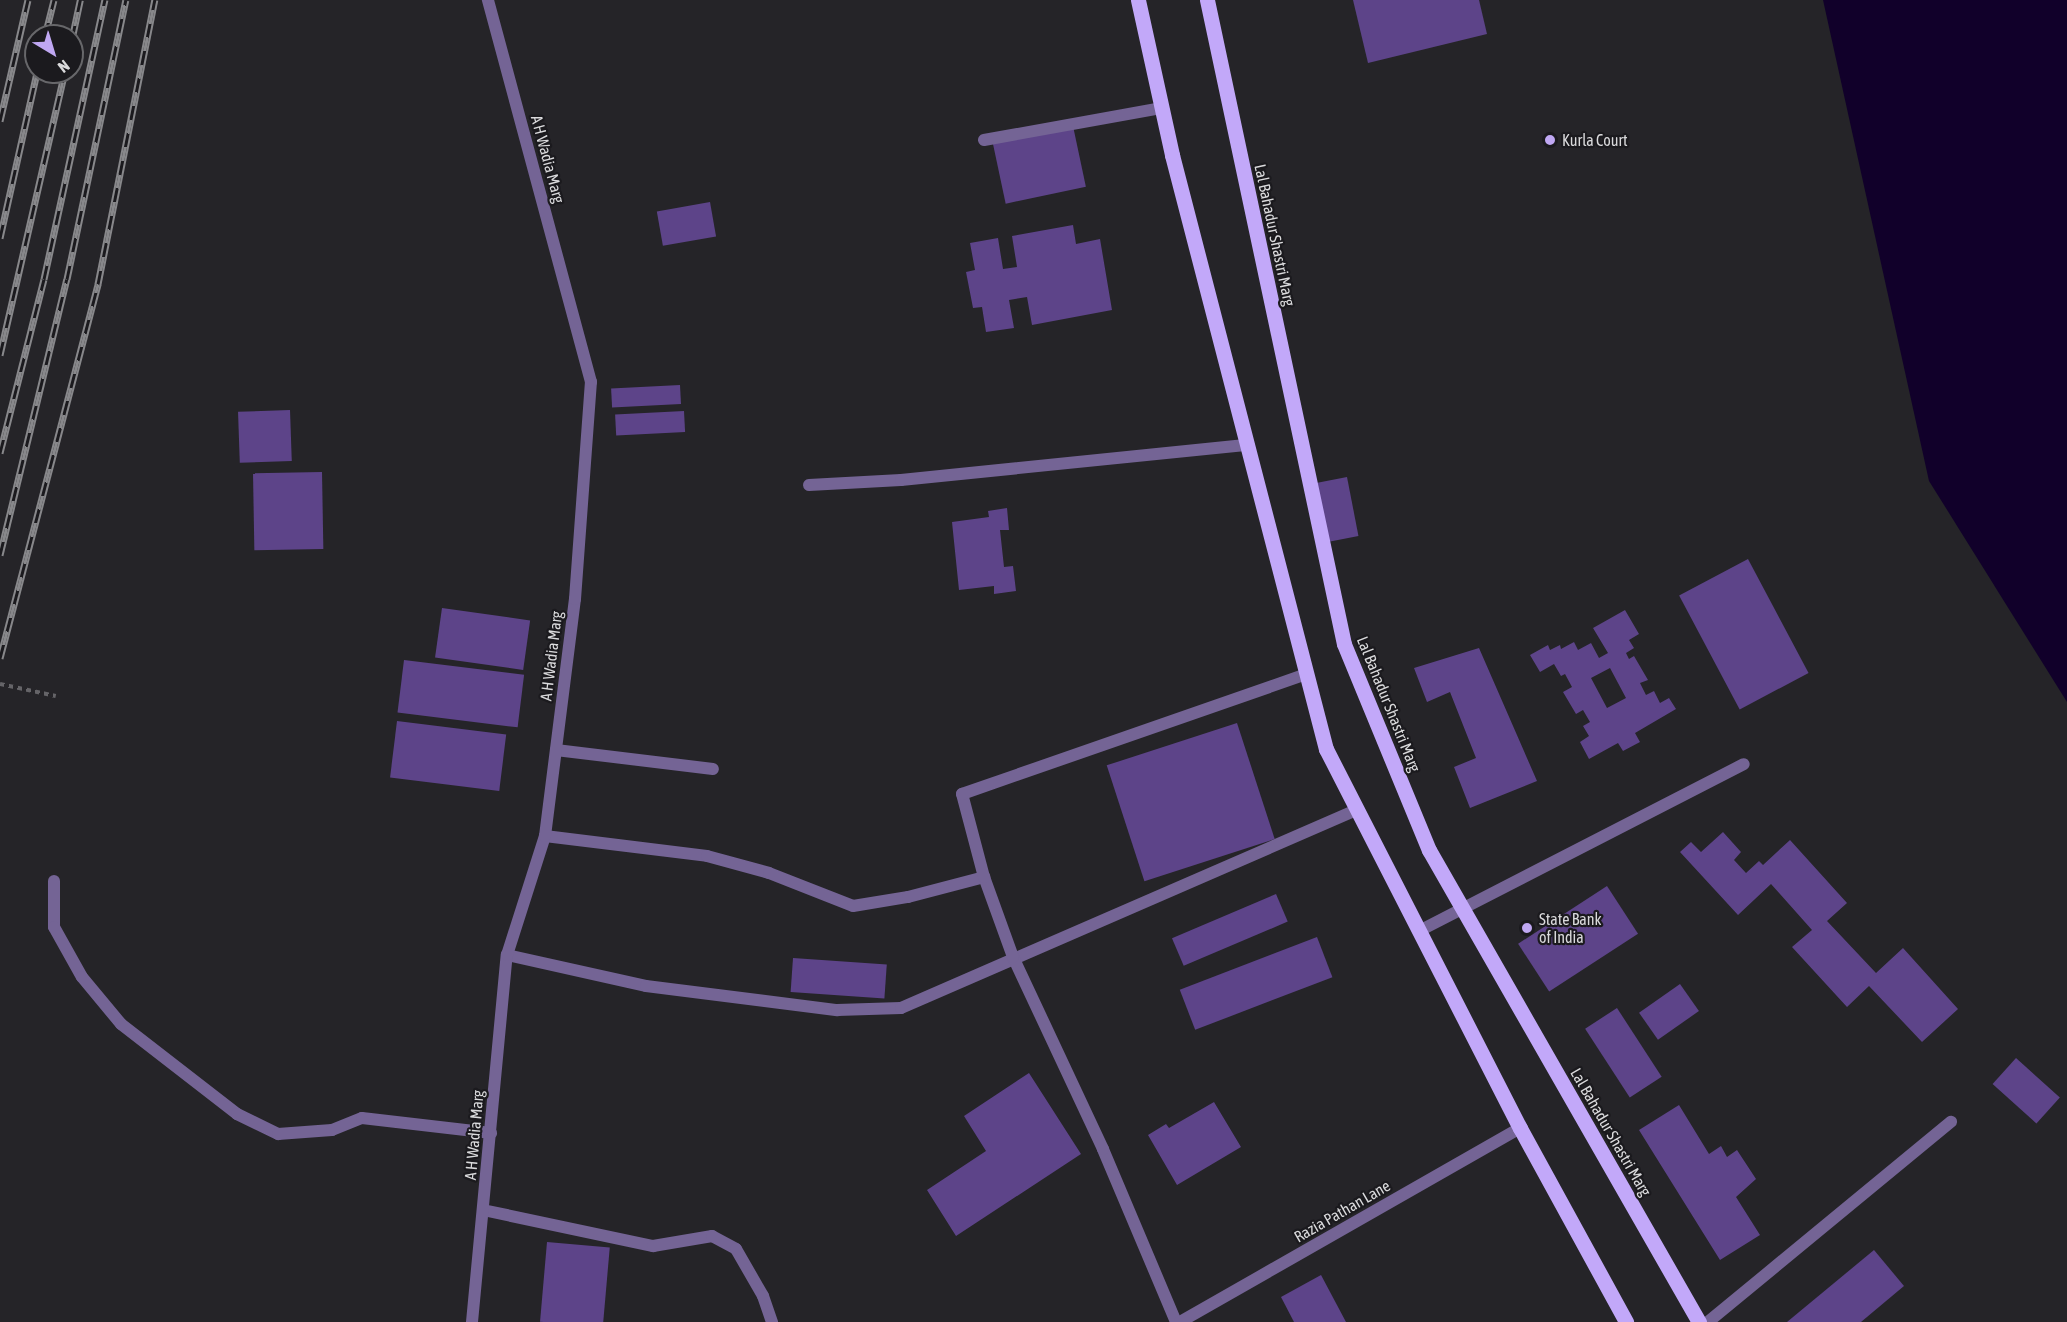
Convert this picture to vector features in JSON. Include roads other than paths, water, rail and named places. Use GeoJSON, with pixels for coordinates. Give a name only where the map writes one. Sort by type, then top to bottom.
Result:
{"type":"FeatureCollection","features":[{"type":"Feature","properties":{"kind":"main road"},"geometry":{"type":"LineString","coordinates":[[1138,0],[1162,108],[1245,445],[1304,675],[1326,749],[1520,1128],[1626,1322]]}},
{"type":"Feature","properties":{"kind":"main road","name":"Lal Bahadur Shastri Marg"},"geometry":{"type":"LineString","coordinates":[[1207,0],[1344,644],[1429,850],[1699,1322]]}},
{"type":"Feature","properties":{"kind":"street","name":"A H Wadia Marg"},"geometry":{"type":"LineString","coordinates":[[472,1322],[507,955],[545,836],[556,750],[575,599],[591,382],[488,0]]}},
{"type":"Feature","properties":{"kind":"street"},"geometry":{"type":"LineString","coordinates":[[984,140],[1162,108]]}},
{"type":"Feature","properties":{"kind":"street"},"geometry":{"type":"LineString","coordinates":[[809,485],[901,480],[1245,445]]}},
{"type":"Feature","properties":{"kind":"street"},"geometry":{"type":"LineString","coordinates":[[1178,1322],[1103,1149],[1013,957],[984,877],[962,794],[1304,675]]}},
{"type":"Feature","properties":{"kind":"street"},"geometry":{"type":"LineString","coordinates":[[556,750],[713,769]]}},
{"type":"Feature","properties":{"kind":"street"},"geometry":{"type":"LineString","coordinates":[[1419,931],[1461,907],[1744,764]]}},
{"type":"Feature","properties":{"kind":"street"},"geometry":{"type":"LineString","coordinates":[[507,955],[646,986],[837,1010],[901,1008],[1013,957],[1357,810]]}},
{"type":"Feature","properties":{"kind":"street"},"geometry":{"type":"LineString","coordinates":[[545,836],[707,856],[769,873],[853,906],[908,897],[984,877]]}},
{"type":"Feature","properties":{"kind":"street"},"geometry":{"type":"LineString","coordinates":[[54,881],[54,927],[82,977],[121,1024],[237,1114],[278,1134],[332,1130],[362,1118],[490,1133]]}},
{"type":"Feature","properties":{"kind":"street"},"geometry":{"type":"LineString","coordinates":[[1708,1322],[1951,1122]]}},
{"type":"Feature","properties":{"kind":"street","name":"Razia Pathan Lane"},"geometry":{"type":"LineString","coordinates":[[1178,1322],[1520,1128]]}},
{"type":"Feature","properties":{"kind":"street"},"geometry":{"type":"LineString","coordinates":[[483,1210],[653,1246],[712,1236],[736,1249],[763,1296],[772,1322]]}},
{"type":"Feature","properties":{"kind":"railway"},"geometry":{"type":"LineString","coordinates":[[0,121],[28,0]]}},
{"type":"Feature","properties":{"kind":"railway"},"geometry":{"type":"LineString","coordinates":[[48,24],[54,0]]}},
{"type":"Feature","properties":{"kind":"railway"},"geometry":{"type":"LineString","coordinates":[[75,24],[80,0]]}},
{"type":"Feature","properties":{"kind":"railway"},"geometry":{"type":"LineString","coordinates":[[0,453],[44,279],[105,0]]}},
{"type":"Feature","properties":{"kind":"railway"},"geometry":{"type":"LineString","coordinates":[[0,555],[67,279],[126,0]]}},
{"type":"Feature","properties":{"kind":"railway"},"geometry":{"type":"LineString","coordinates":[[0,658],[98,284],[155,0]]}},
{"type":"Feature","properties":{"kind":"railway"},"geometry":{"type":"LineString","coordinates":[[0,238],[34,84]]}},
{"type":"Feature","properties":{"kind":"railway"},"geometry":{"type":"LineString","coordinates":[[0,355],[62,84]]}},
{"type":"Feature","properties":{"kind":"place","name":"Kurla Court"},"geometry":{"type":"Point","coordinates":[1550,140]}},
{"type":"Feature","properties":{"kind":"place","name":"State Bank of India"},"geometry":{"type":"Point","coordinates":[1527,928]}}]}
